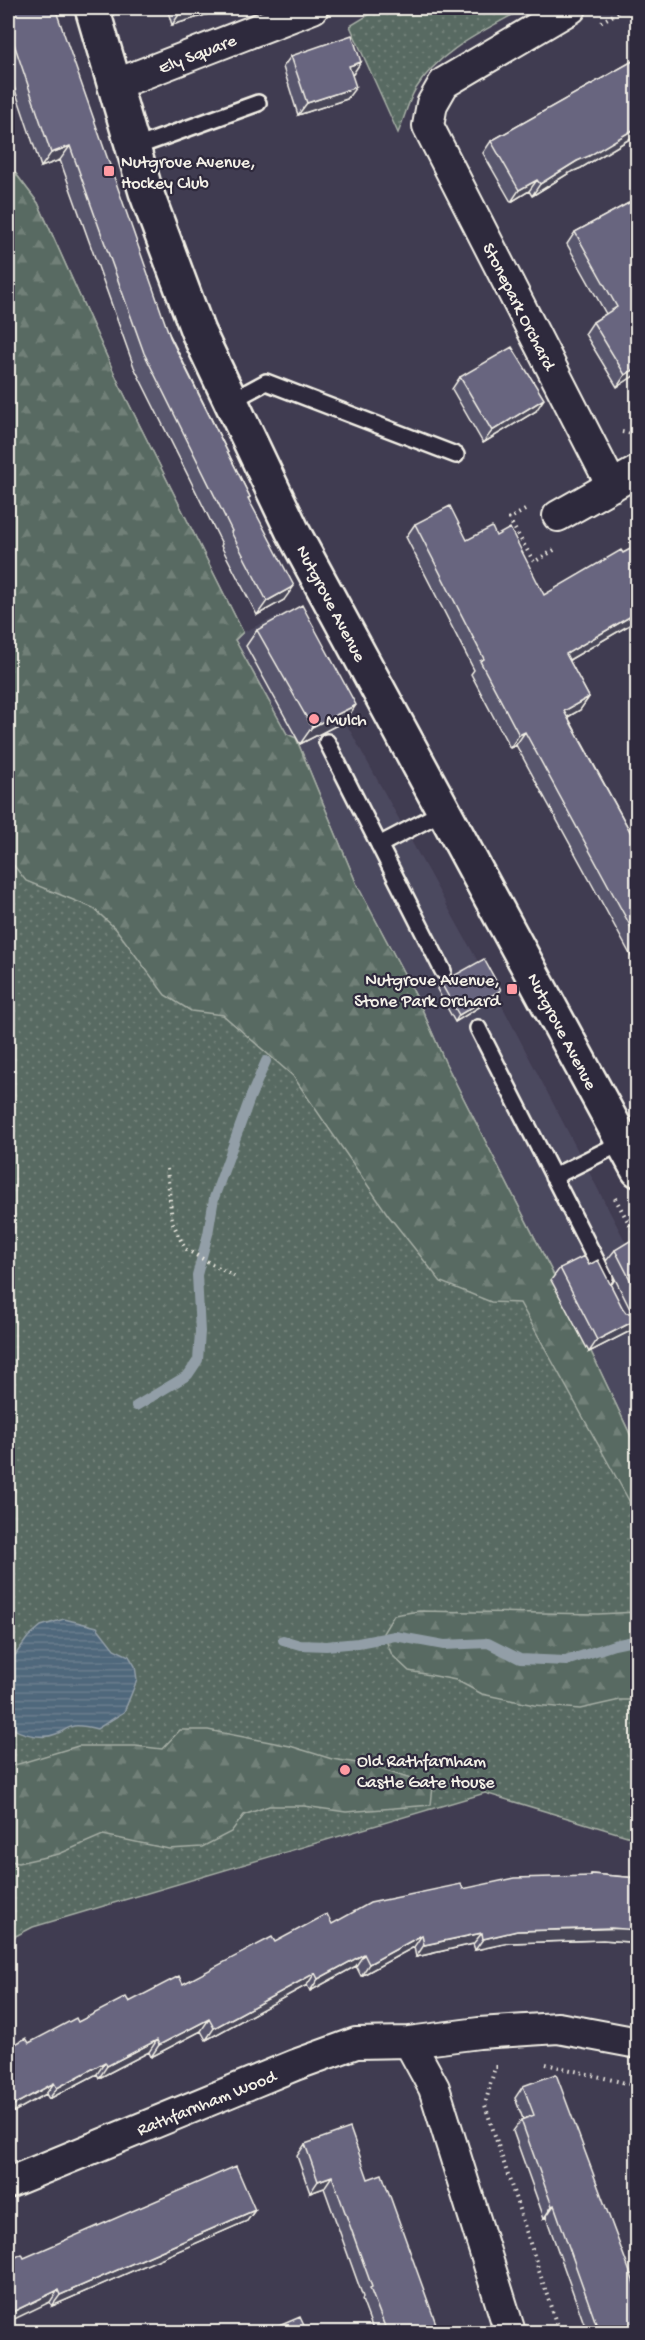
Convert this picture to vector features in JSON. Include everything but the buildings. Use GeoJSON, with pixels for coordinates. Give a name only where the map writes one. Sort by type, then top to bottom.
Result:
{"type":"FeatureCollection","features":[{"type":"Feature","properties":{"kind":"main road","name":"Nutgrove Avenue"},"geometry":{"type":"LineString","coordinates":[[92,8],[146,192],[198,332],[292,530],[630,1156]]}},
{"type":"Feature","properties":{"kind":"street","name":"Ely Square"},"geometry":{"type":"LineString","coordinates":[[114,85],[313,8]]}},
{"type":"Feature","properties":{"kind":"street","name":"Stonepark Orchard"},"geometry":{"type":"LineString","coordinates":[[572,8],[444,83],[432,104],[429,126],[612,486]]}},
{"type":"Feature","properties":{"kind":"street"},"geometry":{"type":"LineString","coordinates":[[561,530],[612,486],[638,471]]}},
{"type":"Feature","properties":{"kind":"street","name":"Rathfarnham Wood"},"geometry":{"type":"LineString","coordinates":[[8,2183],[315,2057],[356,2043],[409,2042],[479,2033],[558,2028],[638,2043]]}},
{"type":"Feature","properties":{"kind":"street"},"geometry":{"type":"LineString","coordinates":[[409,2042],[434,2088],[510,2332]]}},
{"type":"Feature","properties":{"kind":"lane"},"geometry":{"type":"LineString","coordinates":[[133,148],[258,104]]}},
{"type":"Feature","properties":{"kind":"lane"},"geometry":{"type":"LineString","coordinates":[[231,401],[266,382],[456,456]]}},
{"type":"Feature","properties":{"kind":"lane"},"geometry":{"type":"LineString","coordinates":[[327,742],[443,971]]}},
{"type":"Feature","properties":{"kind":"lane"},"geometry":{"type":"LineString","coordinates":[[379,845],[444,811]]}},
{"type":"Feature","properties":{"kind":"lane"},"geometry":{"type":"LineString","coordinates":[[478,1028],[613,1294]]}},
{"type":"Feature","properties":{"kind":"lane"},"geometry":{"type":"LineString","coordinates":[[553,1177],[630,1156]]}},
{"type":"Feature","properties":{"kind":"path"},"geometry":{"type":"LineString","coordinates":[[596,25],[626,8]]}},
{"type":"Feature","properties":{"kind":"path"},"geometry":{"type":"LineString","coordinates":[[614,425],[623,433],[638,435]]}},
{"type":"Feature","properties":{"kind":"path"},"geometry":{"type":"LineString","coordinates":[[530,508],[508,519],[534,562],[561,530]]}},
{"type":"Feature","properties":{"kind":"path"},"geometry":{"type":"LineString","coordinates":[[167,1170],[172,1221],[185,1249],[237,1278]]}},
{"type":"Feature","properties":{"kind":"path"},"geometry":{"type":"LineString","coordinates":[[544,2064],[638,2086]]}},
{"type":"Feature","properties":{"kind":"path"},"geometry":{"type":"LineString","coordinates":[[504,2066],[495,2067],[485,2105],[559,2332]]}},
{"type":"Feature","properties":{"kind":"shaded area"},"geometry":{"type":"Polygon","coordinates":[[[285,613],[497,996],[637,1264],[637,1449],[568,1303],[445,1062],[418,1000],[357,885],[296,738],[288,734],[234,640],[243,632],[285,613]]]}},
{"type":"Feature","properties":{"kind":"green space"},"geometry":{"type":"Polygon","coordinates":[[[380,8],[525,8],[464,42],[437,63],[415,90],[398,133],[350,26],[380,8]]]}},
{"type":"Feature","properties":{"kind":"green space"},"geometry":{"type":"Polygon","coordinates":[[[8,158],[13,170],[38,203],[120,386],[243,632],[235,640],[287,734],[296,738],[357,885],[418,1000],[445,1062],[568,1303],[637,1449],[637,1839],[485,1793],[33,1927],[8,1940],[8,158]]]}},
{"type":"Feature","properties":{"kind":"green space"},"geometry":{"type":"Polygon","coordinates":[[[8,158],[13,170],[38,203],[120,386],[243,632],[235,640],[287,734],[296,738],[357,885],[418,1000],[445,1062],[568,1303],[637,1449],[637,1515],[520,1303],[491,1302],[441,1282],[388,1215],[293,1076],[223,1015],[191,1011],[165,995],[116,929],[93,908],[26,881],[8,858],[8,158]]]}},
{"type":"Feature","properties":{"kind":"green space"},"geometry":{"type":"Polygon","coordinates":[[[419,1611],[598,1614],[637,1612],[637,1700],[620,1700],[580,1709],[534,1705],[482,1694],[456,1680],[409,1671],[392,1655],[383,1633],[394,1615],[419,1611]]]}},
{"type":"Feature","properties":{"kind":"green space"},"geometry":{"type":"Polygon","coordinates":[[[180,1730],[208,1730],[290,1746],[332,1759],[364,1764],[433,1786],[431,1805],[346,1812],[304,1806],[269,1806],[244,1815],[231,1832],[202,1847],[169,1849],[103,1835],[59,1854],[18,1863],[8,1860],[8,1767],[78,1746],[136,1746],[162,1749],[180,1730]]]}},
{"type":"Feature","properties":{"kind":"water"},"geometry":{"type":"Polygon","coordinates":[[[64,1619],[97,1627],[114,1649],[129,1656],[135,1666],[137,1680],[124,1712],[97,1729],[85,1726],[70,1727],[50,1736],[24,1733],[8,1725],[8,1665],[28,1637],[41,1626],[64,1619]]]}},
{"type":"Feature","properties":{"kind":"waterway"},"geometry":{"type":"LineString","coordinates":[[136,1406],[188,1375],[198,1360],[200,1332],[197,1275],[208,1234],[214,1198],[250,1098],[266,1061]]}},
{"type":"Feature","properties":{"kind":"waterway"},"geometry":{"type":"LineString","coordinates":[[283,1640],[300,1645],[326,1646],[395,1636],[444,1645],[488,1643],[520,1659],[566,1661],[614,1645],[638,1640]]}},
{"type":"Feature","properties":{"kind":"place","name":"Nutgrove Avenue, Hockey Club"},"geometry":{"type":"Point","coordinates":[109,171]}},
{"type":"Feature","properties":{"kind":"place","name":"Mulch"},"geometry":{"type":"Point","coordinates":[314,719]}},
{"type":"Feature","properties":{"kind":"place","name":"Nutgrove Avenue, Stone Park Orchard"},"geometry":{"type":"Point","coordinates":[512,989]}},
{"type":"Feature","properties":{"kind":"place","name":"Old Rathfarnham Castle Gate House"},"geometry":{"type":"Point","coordinates":[345,1770]}}]}
